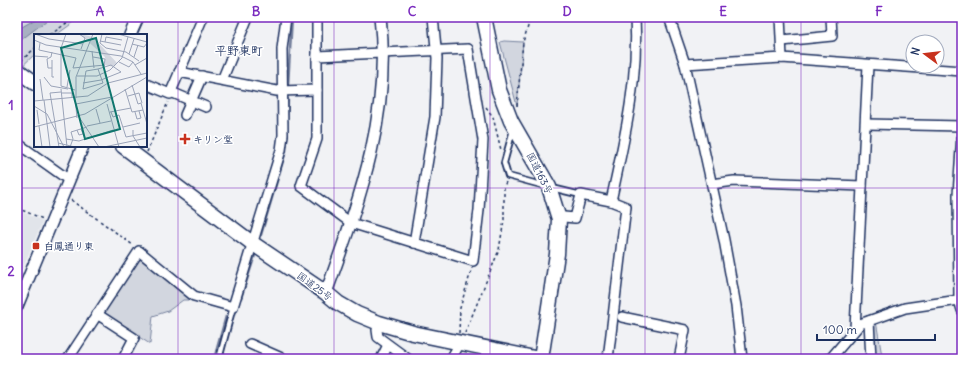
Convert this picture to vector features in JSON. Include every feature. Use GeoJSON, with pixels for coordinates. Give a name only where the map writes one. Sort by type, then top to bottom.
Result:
{"type":"FeatureCollection","features":[{"type":"Feature","properties":{"kind":"highway","name":"国道163号"},"geometry":{"type":"LineString","coordinates":[[484,17],[499,90],[514,126],[549,187],[559,219],[557,254],[540,359]]}},
{"type":"Feature","properties":{"kind":"highway"},"geometry":{"type":"LineString","coordinates":[[18,66],[34,82]]}},
{"type":"Feature","properties":{"kind":"highway","name":"国道25号"},"geometry":{"type":"LineString","coordinates":[[124,147],[252,243],[326,293],[338,303],[379,324],[414,333],[461,338],[540,359]]}},
{"type":"Feature","properties":{"kind":"street"},"geometry":{"type":"LineString","coordinates":[[130,34],[138,17]]}},
{"type":"Feature","properties":{"kind":"street"},"geometry":{"type":"LineString","coordinates":[[170,93],[203,17]]}},
{"type":"Feature","properties":{"kind":"street"},"geometry":{"type":"LineString","coordinates":[[222,80],[248,17]]}},
{"type":"Feature","properties":{"kind":"street"},"geometry":{"type":"LineString","coordinates":[[68,359],[139,251],[194,296],[233,307],[281,150],[283,135],[282,49],[286,17]]}},
{"type":"Feature","properties":{"kind":"street"},"geometry":{"type":"LineString","coordinates":[[316,17],[317,139],[301,186],[351,223],[473,261],[479,210],[483,140],[468,49],[317,56]]}},
{"type":"Feature","properties":{"kind":"street"},"geometry":{"type":"LineString","coordinates":[[326,293],[351,223],[375,137],[382,84],[383,52],[380,17]]}},
{"type":"Feature","properties":{"kind":"street"},"geometry":{"type":"LineString","coordinates":[[414,242],[435,117],[436,50],[433,17]]}},
{"type":"Feature","properties":{"kind":"street"},"geometry":{"type":"LineString","coordinates":[[611,201],[629,118],[636,32],[635,17]]}},
{"type":"Feature","properties":{"kind":"street"},"geometry":{"type":"LineString","coordinates":[[669,17],[685,64],[712,184],[735,299],[742,359]]}},
{"type":"Feature","properties":{"kind":"street"},"geometry":{"type":"LineString","coordinates":[[780,17],[782,58]]}},
{"type":"Feature","properties":{"kind":"street"},"geometry":{"type":"LineString","coordinates":[[782,41],[832,36],[832,17]]}},
{"type":"Feature","properties":{"kind":"street"},"geometry":{"type":"LineString","coordinates":[[685,64],[782,58],[962,71]]}},
{"type":"Feature","properties":{"kind":"street"},"geometry":{"type":"LineString","coordinates":[[855,329],[868,65]]}},
{"type":"Feature","properties":{"kind":"street"},"geometry":{"type":"LineString","coordinates":[[179,72],[283,92],[317,90]]}},
{"type":"Feature","properties":{"kind":"street"},"geometry":{"type":"LineString","coordinates":[[186,115],[202,76]]}},
{"type":"Feature","properties":{"kind":"street"},"geometry":{"type":"LineString","coordinates":[[147,84],[206,107]]}},
{"type":"Feature","properties":{"kind":"street"},"geometry":{"type":"LineString","coordinates":[[866,124],[962,126]]}},
{"type":"Feature","properties":{"kind":"street"},"geometry":{"type":"LineString","coordinates":[[962,133],[960,205],[962,310]]}},
{"type":"Feature","properties":{"kind":"street"},"geometry":{"type":"LineString","coordinates":[[18,147],[69,180]]}},
{"type":"Feature","properties":{"kind":"street"},"geometry":{"type":"LineString","coordinates":[[17,305],[21,286],[83,147]]}},
{"type":"Feature","properties":{"kind":"street"},"geometry":{"type":"LineString","coordinates":[[712,184],[734,181],[862,186]]}},
{"type":"Feature","properties":{"kind":"street"},"geometry":{"type":"LineString","coordinates":[[559,219],[564,217],[575,218],[581,195],[611,201],[626,207],[608,359]]}},
{"type":"Feature","properties":{"kind":"street"},"geometry":{"type":"LineString","coordinates":[[827,359],[831,358],[860,324],[905,308],[961,298]]}},
{"type":"Feature","properties":{"kind":"street"},"geometry":{"type":"LineString","coordinates":[[97,314],[134,338],[122,359]]}},
{"type":"Feature","properties":{"kind":"street"},"geometry":{"type":"LineString","coordinates":[[622,317],[685,330],[679,359]]}},
{"type":"Feature","properties":{"kind":"street"},"geometry":{"type":"LineString","coordinates":[[869,321],[871,359]]}},
{"type":"Feature","properties":{"kind":"street"},"geometry":{"type":"LineString","coordinates":[[379,324],[377,330],[378,337],[408,359]]}},
{"type":"Feature","properties":{"kind":"street"},"geometry":{"type":"LineString","coordinates":[[451,359],[461,338]]}},
{"type":"Feature","properties":{"kind":"street"},"geometry":{"type":"LineString","coordinates":[[250,344],[284,359]]}},
{"type":"Feature","properties":{"kind":"street"},"geometry":{"type":"LineString","coordinates":[[380,359],[388,345]]}},
{"type":"Feature","properties":{"kind":"lane"},"geometry":{"type":"LineString","coordinates":[[514,126],[504,163],[508,176],[581,195]]}},
{"type":"Feature","properties":{"kind":"lane"},"geometry":{"type":"LineString","coordinates":[[218,359],[233,307]]}},
{"type":"Feature","properties":{"kind":"path"},"geometry":{"type":"LineString","coordinates":[[51,34],[75,17]]}},
{"type":"Feature","properties":{"kind":"path"},"geometry":{"type":"LineString","coordinates":[[515,108],[517,106],[523,42],[531,17]]}},
{"type":"Feature","properties":{"kind":"path"},"geometry":{"type":"LineString","coordinates":[[18,66],[34,49]]}},
{"type":"Feature","properties":{"kind":"path"},"geometry":{"type":"LineString","coordinates":[[146,154],[170,93]]}},
{"type":"Feature","properties":{"kind":"path"},"geometry":{"type":"LineString","coordinates":[[476,99],[481,99],[493,117],[500,138],[504,163]]}},
{"type":"Feature","properties":{"kind":"path"},"geometry":{"type":"LineString","coordinates":[[461,338],[499,250],[504,220],[504,186],[508,176]]}},
{"type":"Feature","properties":{"kind":"path"},"geometry":{"type":"LineString","coordinates":[[70,199],[137,247],[139,251]]}},
{"type":"Feature","properties":{"kind":"path"},"geometry":{"type":"LineString","coordinates":[[17,208],[45,219]]}},
{"type":"Feature","properties":{"kind":"path"},"geometry":{"type":"LineString","coordinates":[[461,338],[460,308],[472,274],[473,261]]}},
{"type":"Feature","properties":{"kind":"shaded area"},"geometry":{"type":"Polygon","coordinates":[[[17,17],[81,17],[57,34],[34,34],[34,55],[17,71],[17,17]]]}},
{"type":"Feature","properties":{"kind":"shaded area"},"geometry":{"type":"Polygon","coordinates":[[[500,42],[523,42],[517,106],[500,42]]]}},
{"type":"Feature","properties":{"kind":"shaded area"},"geometry":{"type":"Polygon","coordinates":[[[17,210],[43,221],[17,281],[17,210]]]}},
{"type":"Feature","properties":{"kind":"shaded area"},"geometry":{"type":"Polygon","coordinates":[[[138,259],[143,259],[191,300],[183,300],[168,311],[153,316],[150,344],[106,316],[104,311],[138,259]]]}},
{"type":"Feature","properties":{"kind":"shaded area"},"geometry":{"type":"Polygon","coordinates":[[[876,321],[882,356],[875,358],[873,325],[876,321]]]}},
{"type":"Feature","properties":{"kind":"water"},"geometry":{"type":"Polygon","coordinates":[[[39,17],[51,17],[17,43],[17,30],[39,17]]]}},
{"type":"Feature","properties":{"kind":"waterway"},"geometry":{"type":"LineString","coordinates":[[288,85],[292,17]]}},
{"type":"Feature","properties":{"kind":"waterway"},"geometry":{"type":"LineString","coordinates":[[261,235],[286,151],[288,99]]}},
{"type":"Feature","properties":{"kind":"waterway"},"geometry":{"type":"LineString","coordinates":[[241,298],[255,255]]}},
{"type":"Feature","properties":{"kind":"waterway"},"geometry":{"type":"LineString","coordinates":[[214,359],[226,316]]}},
{"type":"Feature","properties":{"kind":"place","name":"キリン堂"},"geometry":{"type":"Point","coordinates":[185,139]}},
{"type":"Feature","properties":{"kind":"place","name":"白鳳通り東"},"geometry":{"type":"Point","coordinates":[36,246]}},
{"type":"Feature","properties":{"kind":"district","name":"平野東町"},"geometry":{"type":"Point","coordinates":[239,51]}}]}
